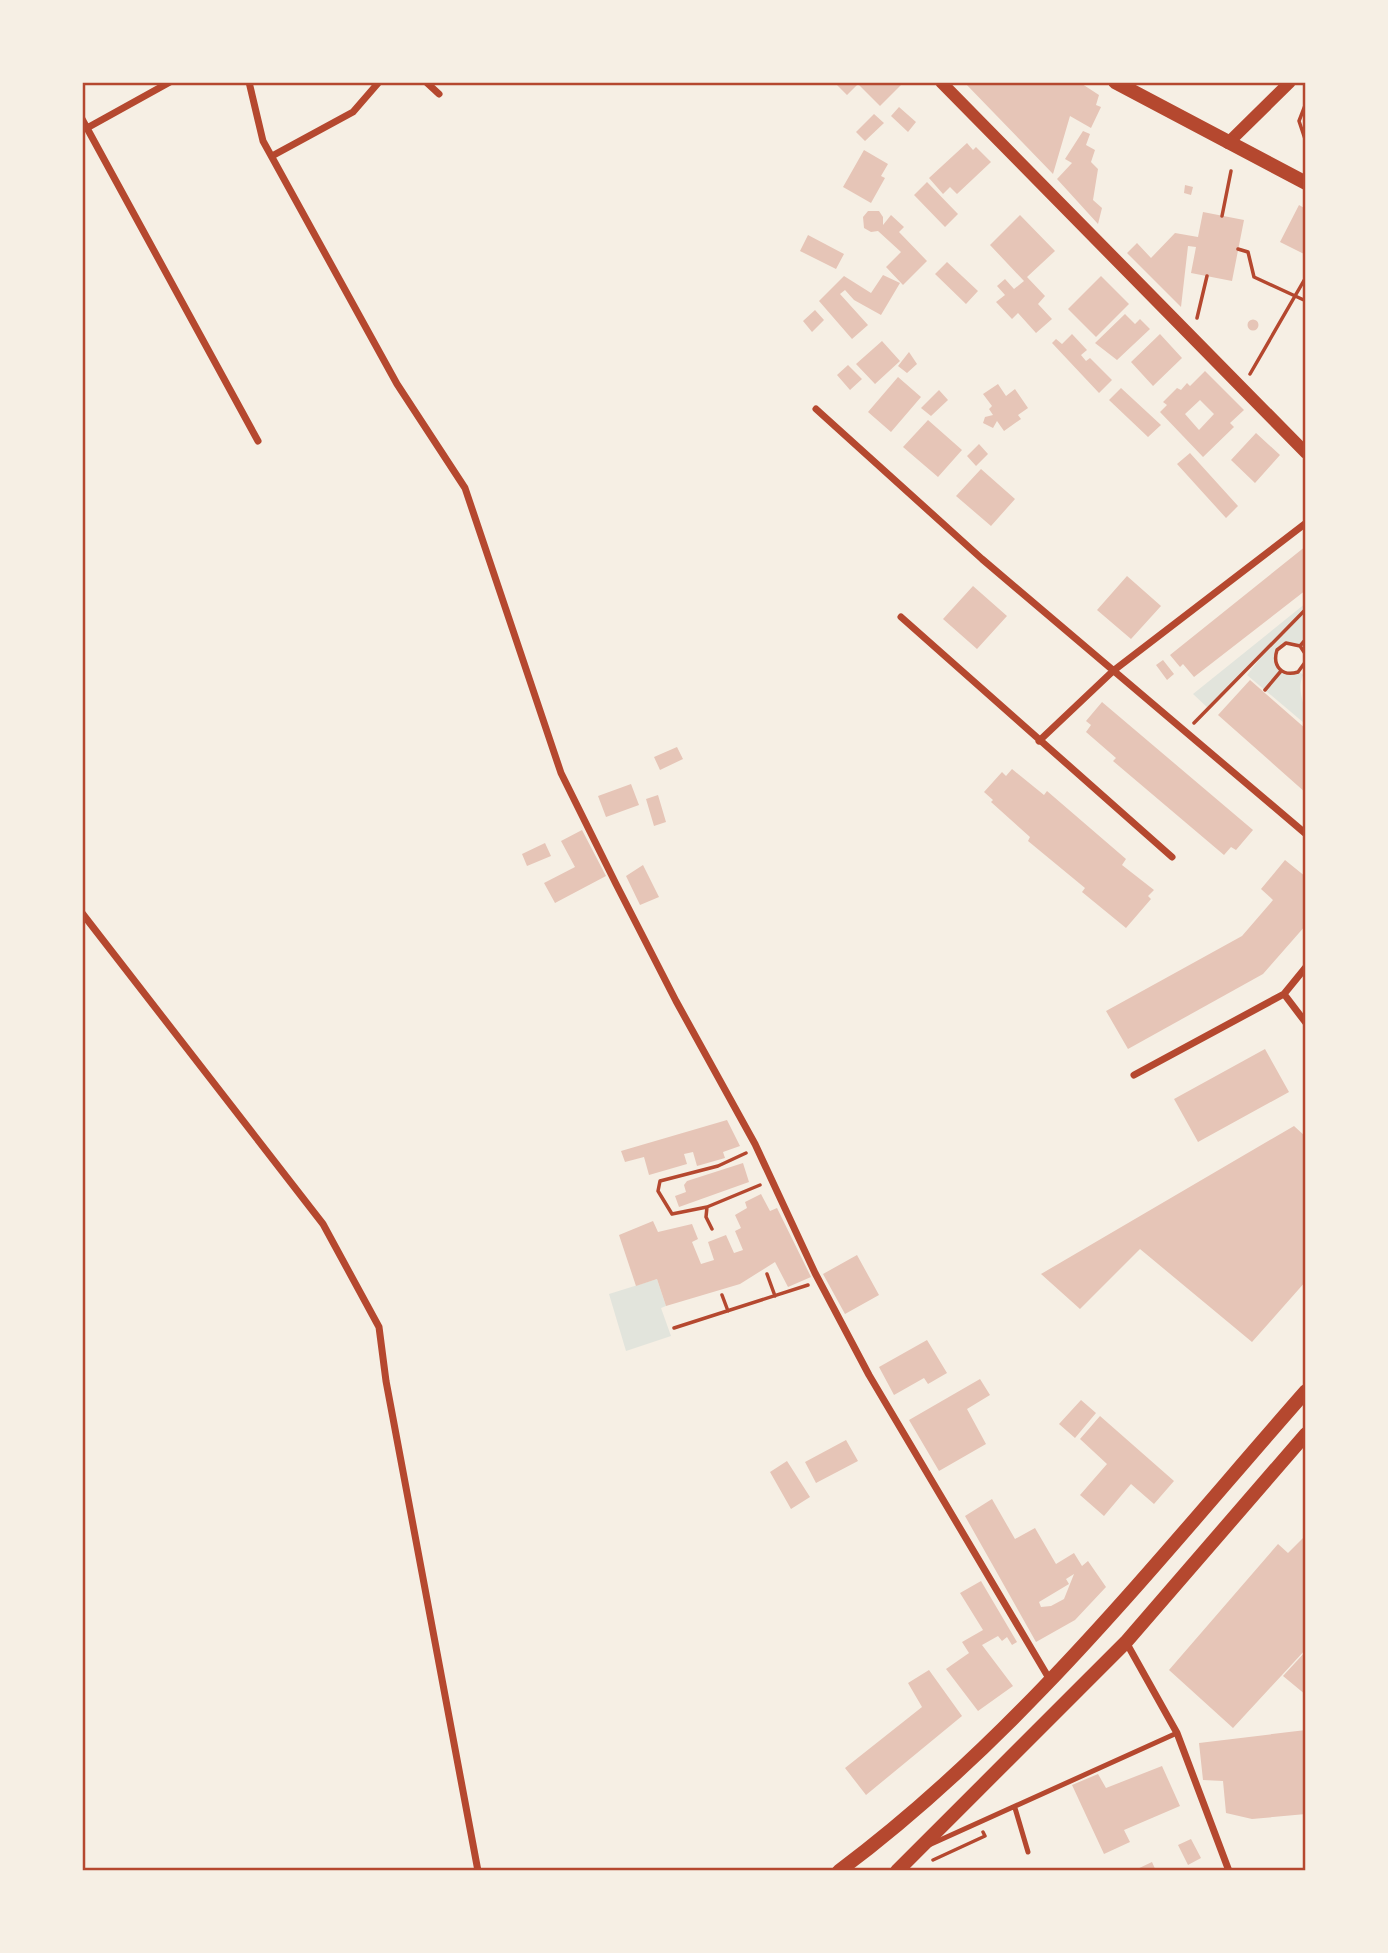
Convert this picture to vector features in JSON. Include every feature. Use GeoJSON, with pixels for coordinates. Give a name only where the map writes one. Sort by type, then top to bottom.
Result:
{"type":"FeatureCollection","features":[{"type":"Feature","properties":{"kind":"main road"},"geometry":{"type":"LineString","coordinates":[[1115,82],[1306,183]]}},
{"type":"Feature","properties":{"kind":"main road"},"geometry":{"type":"LineString","coordinates":[[839,1871],[940,1786],[1050,1681],[1127,1599],[1306,1391]]}},
{"type":"Feature","properties":{"kind":"main road"},"geometry":{"type":"LineString","coordinates":[[897,1871],[1126,1642],[1306,1434]]}},
{"type":"Feature","properties":{"kind":"street"},"geometry":{"type":"LineString","coordinates":[[87,128],[170,82]]}},
{"type":"Feature","properties":{"kind":"street"},"geometry":{"type":"LineString","coordinates":[[248,82],[263,141],[397,384],[465,488],[561,773],[676,1002],[755,1144],[819,1281],[869,1375],[1050,1681]]}},
{"type":"Feature","properties":{"kind":"street"},"geometry":{"type":"LineString","coordinates":[[272,156],[353,112],[380,82]]}},
{"type":"Feature","properties":{"kind":"street"},"geometry":{"type":"LineString","coordinates":[[426,82],[439,94]]}},
{"type":"Feature","properties":{"kind":"street"},"geometry":{"type":"LineString","coordinates":[[941,82],[1306,453]]}},
{"type":"Feature","properties":{"kind":"street"},"geometry":{"type":"LineString","coordinates":[[1228,143],[1290,82]]}},
{"type":"Feature","properties":{"kind":"street"},"geometry":{"type":"LineString","coordinates":[[82,119],[258,441]]}},
{"type":"Feature","properties":{"kind":"street"},"geometry":{"type":"LineString","coordinates":[[816,409],[982,559],[1306,834]]}},
{"type":"Feature","properties":{"kind":"street"},"geometry":{"type":"LineString","coordinates":[[1039,741],[1113,670],[1306,523]]}},
{"type":"Feature","properties":{"kind":"street"},"geometry":{"type":"LineString","coordinates":[[901,617],[1172,857]]}},
{"type":"Feature","properties":{"kind":"street"},"geometry":{"type":"LineString","coordinates":[[82,913],[323,1224],[379,1326],[388,1395],[478,1871]]}},
{"type":"Feature","properties":{"kind":"street"},"geometry":{"type":"LineString","coordinates":[[1134,1075],[1284,994],[1306,968]]}},
{"type":"Feature","properties":{"kind":"street"},"geometry":{"type":"LineString","coordinates":[[1284,994],[1306,1023]]}},
{"type":"Feature","properties":{"kind":"street"},"geometry":{"type":"LineString","coordinates":[[1126,1642],[1177,1733],[1229,1871]]}},
{"type":"Feature","properties":{"kind":"lane"},"geometry":{"type":"LineString","coordinates":[[919,1848],[1015,1808],[1177,1733]]}},
{"type":"Feature","properties":{"kind":"lane"},"geometry":{"type":"LineString","coordinates":[[1015,1808],[1028,1852]]}},
{"type":"Feature","properties":{"kind":"path"},"geometry":{"type":"LineString","coordinates":[[1305,138],[1299,121],[1306,103]]}},
{"type":"Feature","properties":{"kind":"path"},"geometry":{"type":"LineString","coordinates":[[1222,216],[1231,171]]}},
{"type":"Feature","properties":{"kind":"path"},"geometry":{"type":"LineString","coordinates":[[1238,248],[1248,252],[1254,277],[1306,301]]}},
{"type":"Feature","properties":{"kind":"path"},"geometry":{"type":"LineString","coordinates":[[1196,322],[1207,276]]}},
{"type":"Feature","properties":{"kind":"path"},"geometry":{"type":"LineString","coordinates":[[1249,376],[1306,277]]}},
{"type":"Feature","properties":{"kind":"path"},"geometry":{"type":"LineString","coordinates":[[1185,732],[1306,609]]}},
{"type":"Feature","properties":{"kind":"path"},"geometry":{"type":"LineString","coordinates":[[1300,646],[1306,639]]}},
{"type":"Feature","properties":{"kind":"path"},"geometry":{"type":"LineString","coordinates":[[1272,643],[1278,648]]}},
{"type":"Feature","properties":{"kind":"path"},"geometry":{"type":"LineString","coordinates":[[1305,665],[1293,674],[1281,671],[1275,660],[1278,648],[1286,643],[1300,646],[1306,655]]}},
{"type":"Feature","properties":{"kind":"path"},"geometry":{"type":"LineString","coordinates":[[1265,690],[1281,671]]}},
{"type":"Feature","properties":{"kind":"path"},"geometry":{"type":"LineString","coordinates":[[755,1144],[742,1156],[718,1166],[660,1181],[658,1191],[672,1214],[707,1207],[772,1181]]}},
{"type":"Feature","properties":{"kind":"path"},"geometry":{"type":"LineString","coordinates":[[707,1207],[706,1217],[712,1229]]}},
{"type":"Feature","properties":{"kind":"path"},"geometry":{"type":"LineString","coordinates":[[767,1274],[775,1296]]}},
{"type":"Feature","properties":{"kind":"path"},"geometry":{"type":"LineString","coordinates":[[674,1328],[819,1281]]}},
{"type":"Feature","properties":{"kind":"path"},"geometry":{"type":"LineString","coordinates":[[722,1295],[728,1311]]}},
{"type":"Feature","properties":{"kind":"shaded area"},"geometry":{"type":"Polygon","coordinates":[[[1306,603],[1306,655],[1300,646],[1290,643],[1280,646],[1275,660],[1283,672],[1299,671],[1303,675],[1300,688],[1305,712],[1304,723],[1247,675],[1266,651],[1208,708],[1193,694],[1306,603]]]}},
{"type":"Feature","properties":{"kind":"shaded area"},"geometry":{"type":"Polygon","coordinates":[[[657,1279],[666,1306],[661,1308],[671,1336],[626,1351],[609,1294],[657,1279]]]}},
{"type":"Feature","properties":{"kind":"building"},"geometry":{"type":"Polygon","coordinates":[[[834,82],[904,82],[880,106],[858,84],[847,95],[834,82]]]}},
{"type":"Feature","properties":{"kind":"building"},"geometry":{"type":"Polygon","coordinates":[[[964,82],[1079,82],[1099,95],[1096,105],[1101,107],[1091,128],[1070,116],[1053,174],[964,82]]]}},
{"type":"Feature","properties":{"kind":"building"},"geometry":{"type":"Polygon","coordinates":[[[899,107],[916,122],[908,132],[891,116],[899,107]]]}},
{"type":"Feature","properties":{"kind":"building"},"geometry":{"type":"Polygon","coordinates":[[[874,114],[884,123],[865,141],[856,132],[874,114]]]}},
{"type":"Feature","properties":{"kind":"building"},"geometry":{"type":"Polygon","coordinates":[[[1083,131],[1090,134],[1086,145],[1095,150],[1091,162],[1098,169],[1093,200],[1102,208],[1098,224],[1057,179],[1072,163],[1065,159],[1083,131]]]}},
{"type":"Feature","properties":{"kind":"building"},"geometry":{"type":"Polygon","coordinates":[[[967,143],[973,150],[976,147],[991,162],[957,194],[950,187],[943,194],[929,178],[967,143]]]}},
{"type":"Feature","properties":{"kind":"building"},"geometry":{"type":"Polygon","coordinates":[[[864,150],[888,164],[881,176],[885,178],[871,203],[843,187],[864,150]]]}},
{"type":"Feature","properties":{"kind":"building"},"geometry":{"type":"Polygon","coordinates":[[[927,182],[958,214],[945,227],[914,195],[927,182]]]}},
{"type":"Feature","properties":{"kind":"building"},"geometry":{"type":"Polygon","coordinates":[[[1185,185],[1193,187],[1191,195],[1184,193],[1185,185]]]}},
{"type":"Feature","properties":{"kind":"building"},"geometry":{"type":"Polygon","coordinates":[[[1299,205],[1306,209],[1306,255],[1280,242],[1299,205]]]}},
{"type":"Feature","properties":{"kind":"building"},"geometry":{"type":"Polygon","coordinates":[[[868,211],[879,211],[883,217],[883,225],[891,215],[904,227],[899,232],[927,261],[903,285],[886,267],[901,252],[878,231],[871,232],[864,228],[863,217],[868,211]]]}},
{"type":"Feature","properties":{"kind":"building"},"geometry":{"type":"Polygon","coordinates":[[[1203,212],[1244,220],[1232,281],[1191,273],[1196,247],[1188,246],[1181,307],[1127,253],[1137,243],[1151,258],[1175,233],[1198,237],[1203,212]]]}},
{"type":"Feature","properties":{"kind":"building"},"geometry":{"type":"Polygon","coordinates":[[[1020,215],[1055,251],[1027,277],[1045,296],[1038,304],[1052,319],[1036,333],[1018,313],[1012,319],[996,302],[1005,295],[997,286],[1005,279],[1014,289],[1024,281],[990,245],[1020,215]]]}},
{"type":"Feature","properties":{"kind":"building"},"geometry":{"type":"Polygon","coordinates":[[[808,235],[844,254],[836,269],[800,251],[808,235]]]}},
{"type":"Feature","properties":{"kind":"building"},"geometry":{"type":"Polygon","coordinates":[[[947,262],[978,291],[966,304],[935,274],[947,262]]]}},
{"type":"Feature","properties":{"kind":"building"},"geometry":{"type":"Polygon","coordinates":[[[883,275],[900,283],[881,315],[854,300],[845,290],[840,294],[868,325],[852,339],[819,301],[844,276],[871,293],[883,275]]]}},
{"type":"Feature","properties":{"kind":"building"},"geometry":{"type":"Polygon","coordinates":[[[1101,276],[1129,304],[1096,337],[1068,309],[1101,276]]]}},
{"type":"Feature","properties":{"kind":"building"},"geometry":{"type":"Polygon","coordinates":[[[815,310],[824,320],[812,332],[803,321],[815,310]]]}},
{"type":"Feature","properties":{"kind":"building"},"geometry":{"type":"Polygon","coordinates":[[[1125,314],[1135,324],[1140,319],[1150,329],[1117,360],[1095,343],[1125,314]]]}},
{"type":"Feature","properties":{"kind":"building"},"geometry":{"type":"Polygon","coordinates":[[[1253,320],[1257,321],[1257,329],[1253,330],[1249,329],[1248,325],[1249,321],[1253,320]]]}},
{"type":"Feature","properties":{"kind":"building"},"geometry":{"type":"Polygon","coordinates":[[[1072,334],[1087,350],[1081,355],[1086,361],[1090,358],[1112,380],[1099,393],[1052,343],[1056,339],[1062,344],[1072,334]]]}},
{"type":"Feature","properties":{"kind":"building"},"geometry":{"type":"Polygon","coordinates":[[[1160,334],[1182,358],[1153,386],[1131,362],[1160,334]]]}},
{"type":"Feature","properties":{"kind":"building"},"geometry":{"type":"Polygon","coordinates":[[[882,341],[900,361],[875,384],[856,364],[882,341]]]}},
{"type":"Feature","properties":{"kind":"building"},"geometry":{"type":"Polygon","coordinates":[[[909,352],[917,364],[907,373],[898,366],[909,352]]]}},
{"type":"Feature","properties":{"kind":"building"},"geometry":{"type":"Polygon","coordinates":[[[848,365],[862,379],[850,390],[837,375],[848,365]]]}},
{"type":"Feature","properties":{"kind":"building"},"geometry":{"type":"Polygon","coordinates":[[[1205,371],[1244,410],[1230,423],[1234,427],[1203,457],[1160,412],[1167,405],[1163,402],[1177,388],[1181,390],[1187,383],[1190,386],[1205,371]],[[1200,400],[1185,414],[1199,430],[1214,414],[1200,400]]]}},
{"type":"Feature","properties":{"kind":"building"},"geometry":{"type":"Polygon","coordinates":[[[898,377],[921,397],[891,432],[868,412],[898,377]]]}},
{"type":"Feature","properties":{"kind":"building"},"geometry":{"type":"Polygon","coordinates":[[[998,384],[1006,396],[1015,389],[1028,408],[1018,415],[1021,419],[1004,431],[997,421],[993,428],[983,423],[985,417],[993,415],[989,409],[992,406],[983,394],[998,384]]]}},
{"type":"Feature","properties":{"kind":"building"},"geometry":{"type":"Polygon","coordinates":[[[1121,388],[1161,425],[1148,437],[1109,400],[1121,388]]]}},
{"type":"Feature","properties":{"kind":"building"},"geometry":{"type":"Polygon","coordinates":[[[939,390],[948,400],[931,416],[921,408],[939,390]]]}},
{"type":"Feature","properties":{"kind":"building"},"geometry":{"type":"Polygon","coordinates":[[[928,420],[962,450],[938,477],[903,447],[928,420]]]}},
{"type":"Feature","properties":{"kind":"building"},"geometry":{"type":"Polygon","coordinates":[[[1256,433],[1280,455],[1255,483],[1231,460],[1256,433]]]}},
{"type":"Feature","properties":{"kind":"building"},"geometry":{"type":"Polygon","coordinates":[[[979,444],[988,454],[976,466],[967,456],[979,444]]]}},
{"type":"Feature","properties":{"kind":"building"},"geometry":{"type":"Polygon","coordinates":[[[1190,453],[1238,506],[1226,518],[1177,464],[1190,453]]]}},
{"type":"Feature","properties":{"kind":"building"},"geometry":{"type":"Polygon","coordinates":[[[981,469],[1015,499],[991,526],[956,496],[981,469]]]}},
{"type":"Feature","properties":{"kind":"building"},"geometry":{"type":"Polygon","coordinates":[[[1306,546],[1306,590],[1194,677],[1183,664],[1180,667],[1170,655],[1306,546]]]}},
{"type":"Feature","properties":{"kind":"building"},"geometry":{"type":"Polygon","coordinates":[[[1127,576],[1161,606],[1131,639],[1097,610],[1127,576]]]}},
{"type":"Feature","properties":{"kind":"building"},"geometry":{"type":"Polygon","coordinates":[[[973,586],[1007,616],[977,649],[943,619],[973,586]]]}},
{"type":"Feature","properties":{"kind":"building"},"geometry":{"type":"Polygon","coordinates":[[[1163,660],[1174,674],[1167,680],[1156,665],[1163,660]]]}},
{"type":"Feature","properties":{"kind":"building"},"geometry":{"type":"Polygon","coordinates":[[[1250,680],[1306,729],[1306,793],[1218,715],[1250,680]]]}},
{"type":"Feature","properties":{"kind":"building"},"geometry":{"type":"Polygon","coordinates":[[[1102,702],[1253,830],[1236,850],[1231,847],[1224,855],[1113,761],[1116,758],[1086,732],[1091,725],[1086,721],[1102,702]]]}},
{"type":"Feature","properties":{"kind":"building"},"geometry":{"type":"Polygon","coordinates":[[[677,747],[683,759],[660,770],[654,757],[677,747]]]}},
{"type":"Feature","properties":{"kind":"building"},"geometry":{"type":"Polygon","coordinates":[[[1012,769],[1044,795],[1047,791],[1126,859],[1122,865],[1154,890],[1148,896],[1151,899],[1126,928],[1082,892],[1085,888],[1028,841],[1030,837],[991,802],[993,800],[984,792],[1002,772],[1006,776],[1012,769]]]}},
{"type":"Feature","properties":{"kind":"building"},"geometry":{"type":"Polygon","coordinates":[[[631,784],[639,805],[606,817],[598,796],[631,784]]]}},
{"type":"Feature","properties":{"kind":"building"},"geometry":{"type":"Polygon","coordinates":[[[658,795],[666,822],[654,826],[646,799],[658,795]]]}},
{"type":"Feature","properties":{"kind":"building"},"geometry":{"type":"Polygon","coordinates":[[[582,830],[606,876],[555,903],[544,883],[575,867],[561,841],[582,830]]]}},
{"type":"Feature","properties":{"kind":"building"},"geometry":{"type":"Polygon","coordinates":[[[545,843],[551,856],[527,866],[522,854],[545,843]]]}},
{"type":"Feature","properties":{"kind":"building"},"geometry":{"type":"Polygon","coordinates":[[[1285,860],[1306,877],[1306,925],[1263,974],[1128,1049],[1106,1011],[1242,936],[1273,900],[1261,889],[1285,860]]]}},
{"type":"Feature","properties":{"kind":"building"},"geometry":{"type":"Polygon","coordinates":[[[643,865],[659,897],[640,905],[626,876],[643,865]]]}},
{"type":"Feature","properties":{"kind":"building"},"geometry":{"type":"Polygon","coordinates":[[[1265,1049],[1289,1092],[1198,1142],[1174,1099],[1265,1049]]]}},
{"type":"Feature","properties":{"kind":"building"},"geometry":{"type":"Polygon","coordinates":[[[727,1120],[740,1146],[723,1152],[725,1158],[697,1166],[693,1152],[684,1154],[687,1164],[649,1175],[644,1157],[625,1162],[621,1151],[727,1120]]]}},
{"type":"Feature","properties":{"kind":"building"},"geometry":{"type":"Polygon","coordinates":[[[1294,1126],[1306,1137],[1306,1281],[1252,1342],[1140,1249],[1080,1309],[1041,1274],[1294,1126]]]}},
{"type":"Feature","properties":{"kind":"building"},"geometry":{"type":"Polygon","coordinates":[[[743,1163],[749,1182],[679,1207],[675,1196],[686,1192],[684,1185],[687,1181],[743,1163]]]}},
{"type":"Feature","properties":{"kind":"building"},"geometry":{"type":"Polygon","coordinates":[[[761,1194],[770,1211],[777,1208],[811,1277],[788,1287],[775,1262],[740,1284],[666,1306],[657,1279],[636,1286],[619,1235],[653,1221],[658,1232],[692,1224],[698,1239],[692,1242],[701,1264],[714,1260],[708,1242],[726,1235],[734,1253],[743,1250],[735,1231],[741,1228],[735,1215],[747,1208],[745,1202],[761,1194]]]}},
{"type":"Feature","properties":{"kind":"building"},"geometry":{"type":"Polygon","coordinates":[[[857,1255],[879,1295],[845,1314],[823,1274],[857,1255]]]}},
{"type":"Feature","properties":{"kind":"building"},"geometry":{"type":"Polygon","coordinates":[[[927,1340],[947,1373],[928,1384],[924,1378],[894,1395],[879,1367],[927,1340]]]}},
{"type":"Feature","properties":{"kind":"building"},"geometry":{"type":"Polygon","coordinates":[[[980,1379],[990,1395],[967,1409],[986,1444],[939,1471],[909,1420],[980,1379]]]}},
{"type":"Feature","properties":{"kind":"building"},"geometry":{"type":"Polygon","coordinates":[[[1081,1400],[1096,1413],[1075,1438],[1059,1424],[1081,1400]]]}},
{"type":"Feature","properties":{"kind":"building"},"geometry":{"type":"Polygon","coordinates":[[[1100,1416],[1174,1481],[1154,1504],[1131,1484],[1104,1516],[1080,1495],[1107,1464],[1080,1439],[1100,1416]]]}},
{"type":"Feature","properties":{"kind":"building"},"geometry":{"type":"Polygon","coordinates":[[[846,1440],[858,1461],[816,1483],[805,1462],[846,1440]]]}},
{"type":"Feature","properties":{"kind":"building"},"geometry":{"type":"Polygon","coordinates":[[[787,1461],[810,1497],[791,1509],[770,1472],[787,1461]]]}},
{"type":"Feature","properties":{"kind":"building"},"geometry":{"type":"Polygon","coordinates":[[[992,1499],[1015,1539],[1035,1528],[1056,1564],[1074,1553],[1082,1566],[1088,1561],[1106,1587],[1075,1620],[1036,1642],[965,1516],[992,1499]],[[1074,1574],[1066,1579],[1069,1584],[1039,1602],[1041,1607],[1051,1606],[1064,1599],[1074,1574]]]}},
{"type":"Feature","properties":{"kind":"building"},"geometry":{"type":"Polygon","coordinates":[[[1306,1535],[1306,1649],[1233,1728],[1169,1670],[1278,1544],[1288,1553],[1306,1535]]]}},
{"type":"Feature","properties":{"kind":"building"},"geometry":{"type":"Polygon","coordinates":[[[981,1581],[1017,1642],[1012,1645],[1007,1637],[1002,1641],[998,1636],[982,1645],[1013,1686],[978,1711],[946,1669],[969,1653],[962,1642],[983,1630],[960,1593],[981,1581]]]}},
{"type":"Feature","properties":{"kind":"building"},"geometry":{"type":"Polygon","coordinates":[[[1306,1651],[1306,1695],[1283,1676],[1306,1651]]]}},
{"type":"Feature","properties":{"kind":"building"},"geometry":{"type":"Polygon","coordinates":[[[929,1670],[962,1716],[866,1795],[845,1768],[922,1707],[908,1683],[929,1670]]]}},
{"type":"Feature","properties":{"kind":"building"},"geometry":{"type":"Polygon","coordinates":[[[1306,1730],[1306,1814],[1252,1819],[1226,1813],[1223,1781],[1203,1780],[1199,1743],[1306,1730]]]}},
{"type":"Feature","properties":{"kind":"building"},"geometry":{"type":"Polygon","coordinates":[[[1162,1766],[1180,1806],[1124,1830],[1130,1842],[1104,1854],[1072,1785],[1098,1774],[1106,1788],[1162,1766]]]}},
{"type":"Feature","properties":{"kind":"building"},"geometry":{"type":"Polygon","coordinates":[[[1191,1839],[1201,1858],[1188,1865],[1178,1845],[1191,1839]]]}},
{"type":"Feature","properties":{"kind":"building"},"geometry":{"type":"Polygon","coordinates":[[[1152,1862],[1156,1871],[1133,1871],[1152,1862]]]}}]}
